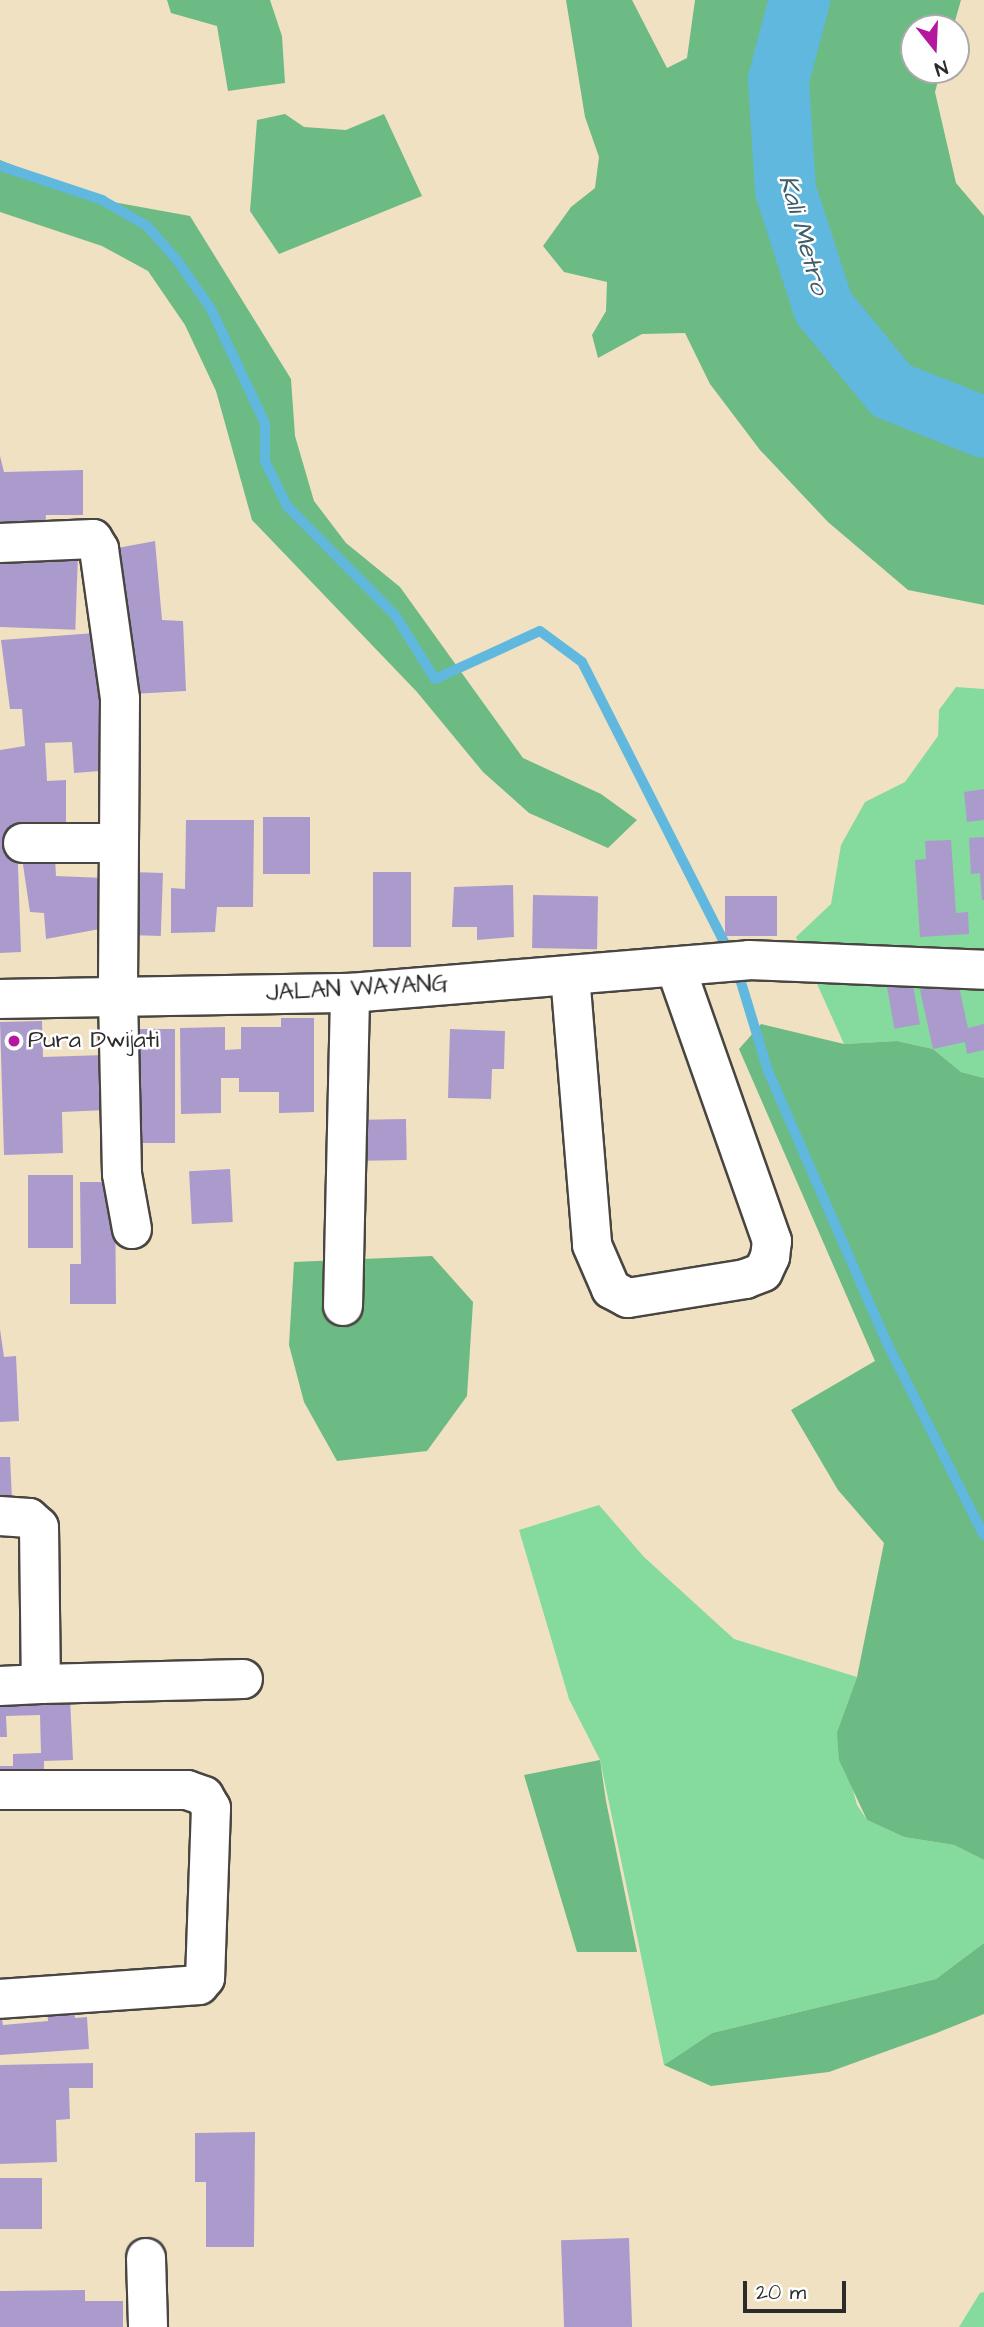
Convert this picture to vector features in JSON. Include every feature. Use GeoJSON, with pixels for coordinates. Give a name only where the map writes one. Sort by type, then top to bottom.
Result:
{"type":"FeatureCollection","features":[{"type":"Feature","properties":{"kind":"street"},"geometry":{"type":"LineString","coordinates":[[0,543],[93,539],[99,549],[120,699],[117,843],[122,1174],[132,1229]]}},
{"type":"Feature","properties":{"kind":"street"},"geometry":{"type":"LineString","coordinates":[[23,844],[117,843]]}},
{"type":"Feature","properties":{"kind":"street","name":"JALAN WAYANG"},"geometry":{"type":"LineString","coordinates":[[0,999],[350,993],[676,968],[732,961],[984,970]]}},
{"type":"Feature","properties":{"kind":"street"},"geometry":{"type":"LineString","coordinates":[[570,975],[592,1245],[611,1289],[628,1298],[745,1279],[763,1272],[770,1257],[772,1241],[676,968]]}},
{"type":"Feature","properties":{"kind":"street"},"geometry":{"type":"LineString","coordinates":[[343,1306],[350,993]]}},
{"type":"Feature","properties":{"kind":"street"},"geometry":{"type":"LineString","coordinates":[[0,1516],[29,1518],[39,1527],[41,1684]]}},
{"type":"Feature","properties":{"kind":"street"},"geometry":{"type":"LineString","coordinates":[[0,1686],[243,1679]]}},
{"type":"Feature","properties":{"kind":"street"},"geometry":{"type":"LineString","coordinates":[[0,1790],[187,1790],[204,1796],[211,1808],[205,1978],[199,1985],[0,1999]]}},
{"type":"Feature","properties":{"kind":"street"},"geometry":{"type":"LineString","coordinates":[[146,2258],[148,2327]]}},
{"type":"Feature","properties":{"kind":"green space"},"geometry":{"type":"Polygon","coordinates":[[[167,0],[270,0],[282,36],[285,83],[228,91],[217,26],[171,13],[167,0]]]}},
{"type":"Feature","properties":{"kind":"green space"},"geometry":{"type":"Polygon","coordinates":[[[566,0],[632,0],[667,68],[687,58],[695,0],[961,0],[957,14],[900,14],[900,84],[937,84],[935,92],[956,183],[984,216],[984,605],[908,590],[828,522],[760,450],[710,384],[685,333],[642,334],[598,358],[592,335],[606,311],[607,282],[564,272],[543,246],[571,207],[595,188],[599,157],[585,117],[566,0]]]}},
{"type":"Feature","properties":{"kind":"green space"},"geometry":{"type":"Polygon","coordinates":[[[285,114],[304,127],[346,130],[384,114],[422,196],[279,254],[250,211],[257,120],[285,114]]]}},
{"type":"Feature","properties":{"kind":"green space"},"geometry":{"type":"Polygon","coordinates":[[[0,160],[102,200],[190,216],[291,379],[295,436],[314,501],[346,543],[400,587],[523,758],[601,794],[637,820],[608,848],[529,813],[483,772],[417,692],[252,520],[216,391],[185,325],[148,271],[102,246],[0,212],[0,160]]]}},
{"type":"Feature","properties":{"kind":"green space"},"geometry":{"type":"Polygon","coordinates":[[[956,687],[984,689],[984,1078],[961,1072],[933,1049],[897,1041],[844,1044],[796,937],[831,904],[841,845],[865,802],[905,782],[938,736],[939,710],[956,687]]]}},
{"type":"Feature","properties":{"kind":"green space"},"geometry":{"type":"Polygon","coordinates":[[[761,1024],[844,1044],[897,1041],[933,1049],[961,1072],[984,1078],[984,1860],[954,1845],[904,1837],[867,1820],[839,1760],[837,1732],[857,1677],[884,1543],[838,1490],[791,1410],[875,1361],[739,1049],[761,1024]]]}},
{"type":"Feature","properties":{"kind":"green space"},"geometry":{"type":"Polygon","coordinates":[[[432,1256],[473,1302],[467,1396],[427,1451],[337,1461],[304,1402],[289,1345],[294,1262],[432,1256]]]}},
{"type":"Feature","properties":{"kind":"green space"},"geometry":{"type":"Polygon","coordinates":[[[599,1505],[644,1557],[734,1639],[857,1677],[837,1732],[857,1805],[867,1820],[904,1837],[954,1845],[984,1860],[984,1943],[936,1979],[712,2033],[664,2065],[600,1760],[569,1699],[519,1530],[599,1505]]]}},
{"type":"Feature","properties":{"kind":"green space"},"geometry":{"type":"Polygon","coordinates":[[[600,1760],[637,1952],[577,1952],[524,1775],[600,1760]]]}},
{"type":"Feature","properties":{"kind":"green space"},"geometry":{"type":"Polygon","coordinates":[[[984,1943],[984,2014],[934,2034],[829,2072],[711,2086],[664,2065],[712,2033],[936,1979],[984,1943]]]}},
{"type":"Feature","properties":{"kind":"green space"},"geometry":{"type":"Polygon","coordinates":[[[984,2292],[984,2327],[959,2327],[980,2293],[984,2292]]]}},
{"type":"Feature","properties":{"kind":"building"},"geometry":{"type":"Polygon","coordinates":[[[0,456],[4,472],[83,470],[83,515],[46,515],[45,532],[0,540],[0,456]]]}},
{"type":"Feature","properties":{"kind":"building"},"geometry":{"type":"Polygon","coordinates":[[[155,541],[162,620],[183,621],[186,691],[132,694],[112,549],[155,541]]]}},
{"type":"Feature","properties":{"kind":"building"},"geometry":{"type":"Polygon","coordinates":[[[0,552],[78,555],[75,630],[0,627],[0,552]]]}},
{"type":"Feature","properties":{"kind":"building"},"geometry":{"type":"Polygon","coordinates":[[[95,633],[113,770],[74,773],[72,742],[45,743],[47,781],[66,780],[66,834],[17,838],[21,952],[0,953],[0,750],[25,746],[22,709],[10,709],[1,640],[95,633]]]}},
{"type":"Feature","properties":{"kind":"building"},"geometry":{"type":"Polygon","coordinates":[[[984,789],[984,820],[967,822],[964,792],[984,789]]]}},
{"type":"Feature","properties":{"kind":"building"},"geometry":{"type":"Polygon","coordinates":[[[263,817],[310,817],[310,874],[263,874],[263,817]]]}},
{"type":"Feature","properties":{"kind":"building"},"geometry":{"type":"Polygon","coordinates":[[[186,820],[254,820],[253,907],[217,907],[215,932],[171,933],[171,888],[185,889],[186,820]]]}},
{"type":"Feature","properties":{"kind":"building"},"geometry":{"type":"Polygon","coordinates":[[[984,837],[982,900],[980,873],[971,874],[969,838],[984,837]]]}},
{"type":"Feature","properties":{"kind":"building"},"geometry":{"type":"Polygon","coordinates":[[[951,840],[956,913],[968,912],[969,934],[920,937],[915,860],[926,859],[925,841],[951,840]]]}},
{"type":"Feature","properties":{"kind":"building"},"geometry":{"type":"Polygon","coordinates":[[[22,858],[55,858],[56,876],[105,878],[105,928],[46,939],[44,913],[30,912],[22,858]]]}},
{"type":"Feature","properties":{"kind":"building"},"geometry":{"type":"Polygon","coordinates":[[[132,872],[163,873],[161,936],[130,935],[132,872]]]}},
{"type":"Feature","properties":{"kind":"building"},"geometry":{"type":"Polygon","coordinates":[[[373,872],[411,872],[411,947],[373,947],[373,872]]]}},
{"type":"Feature","properties":{"kind":"building"},"geometry":{"type":"Polygon","coordinates":[[[513,885],[514,937],[477,940],[477,927],[452,927],[454,887],[513,885]]]}},
{"type":"Feature","properties":{"kind":"building"},"geometry":{"type":"Polygon","coordinates":[[[533,895],[598,896],[597,949],[532,948],[533,895]]]}},
{"type":"Feature","properties":{"kind":"building"},"geometry":{"type":"Polygon","coordinates":[[[725,896],[777,896],[777,936],[725,936],[725,896]]]}},
{"type":"Feature","properties":{"kind":"building"},"geometry":{"type":"Polygon","coordinates":[[[912,979],[920,1024],[894,1029],[886,984],[912,979]]]}},
{"type":"Feature","properties":{"kind":"building"},"geometry":{"type":"Polygon","coordinates":[[[958,982],[968,1028],[984,1024],[984,1050],[967,1054],[965,1042],[933,1049],[920,990],[958,982]]]}},
{"type":"Feature","properties":{"kind":"building"},"geometry":{"type":"Polygon","coordinates":[[[281,1018],[314,1018],[314,1112],[279,1113],[279,1092],[239,1092],[239,1078],[221,1078],[221,1113],[181,1114],[180,1028],[225,1027],[225,1050],[241,1049],[241,1027],[281,1027],[281,1018]]]}},
{"type":"Feature","properties":{"kind":"building"},"geometry":{"type":"Polygon","coordinates":[[[42,1021],[43,1057],[105,1055],[106,1110],[62,1112],[63,1153],[4,1155],[0,1022],[42,1021]]]}},
{"type":"Feature","properties":{"kind":"building"},"geometry":{"type":"Polygon","coordinates":[[[131,1029],[175,1029],[175,1143],[131,1143],[131,1029]]]}},
{"type":"Feature","properties":{"kind":"building"},"geometry":{"type":"Polygon","coordinates":[[[450,1029],[505,1031],[504,1069],[492,1069],[491,1099],[448,1098],[450,1029]]]}},
{"type":"Feature","properties":{"kind":"building"},"geometry":{"type":"Polygon","coordinates":[[[406,1119],[407,1160],[352,1161],[351,1120],[406,1119]]]}},
{"type":"Feature","properties":{"kind":"building"},"geometry":{"type":"Polygon","coordinates":[[[230,1169],[233,1222],[192,1224],[189,1171],[230,1169]]]}},
{"type":"Feature","properties":{"kind":"building"},"geometry":{"type":"Polygon","coordinates":[[[28,1175],[73,1175],[73,1248],[28,1248],[28,1175]]]}},
{"type":"Feature","properties":{"kind":"building"},"geometry":{"type":"Polygon","coordinates":[[[80,1182],[115,1182],[116,1304],[70,1304],[70,1264],[81,1264],[80,1182]]]}},
{"type":"Feature","properties":{"kind":"building"},"geometry":{"type":"Polygon","coordinates":[[[0,1329],[4,1357],[16,1356],[19,1421],[0,1422],[0,1329]]]}},
{"type":"Feature","properties":{"kind":"building"},"geometry":{"type":"Polygon","coordinates":[[[0,1457],[10,1457],[12,1499],[0,1499],[0,1457]]]}},
{"type":"Feature","properties":{"kind":"building"},"geometry":{"type":"Polygon","coordinates":[[[70,1698],[73,1760],[44,1761],[44,1779],[0,1781],[0,1766],[13,1766],[13,1754],[41,1753],[40,1715],[6,1716],[7,1737],[0,1737],[0,1700],[70,1698]]]}},
{"type":"Feature","properties":{"kind":"building"},"geometry":{"type":"Polygon","coordinates":[[[73,2003],[75,2018],[87,2017],[89,2049],[0,2055],[0,2006],[3,2025],[48,2021],[47,2004],[73,2003]]]}},
{"type":"Feature","properties":{"kind":"building"},"geometry":{"type":"Polygon","coordinates":[[[93,2063],[93,2088],[69,2088],[70,2119],[56,2120],[57,2162],[0,2164],[0,2065],[93,2063]]]}},
{"type":"Feature","properties":{"kind":"building"},"geometry":{"type":"Polygon","coordinates":[[[255,2132],[254,2247],[206,2247],[206,2182],[195,2182],[195,2133],[255,2132]]]}},
{"type":"Feature","properties":{"kind":"building"},"geometry":{"type":"Polygon","coordinates":[[[0,2178],[42,2178],[42,2229],[0,2229],[0,2178]]]}},
{"type":"Feature","properties":{"kind":"building"},"geometry":{"type":"Polygon","coordinates":[[[629,2238],[632,2327],[564,2327],[561,2240],[629,2238]]]}},
{"type":"Feature","properties":{"kind":"building"},"geometry":{"type":"Polygon","coordinates":[[[85,2290],[85,2301],[123,2301],[123,2327],[0,2327],[0,2291],[85,2290]]]}},
{"type":"Feature","properties":{"kind":"waterway","name":"Kali Metro"},"geometry":{"type":"LineString","coordinates":[[799,0],[778,79],[785,190],[823,307],[891,390],[984,427]]}},
{"type":"Feature","properties":{"kind":"waterway"},"geometry":{"type":"LineString","coordinates":[[0,166],[102,200],[147,226],[177,260],[211,309],[265,423],[265,461],[287,506],[395,615],[435,679],[540,631],[582,662],[730,954]]}},
{"type":"Feature","properties":{"kind":"waterway"},"geometry":{"type":"LineString","coordinates":[[737,969],[768,1071],[885,1339],[984,1536]]}},
{"type":"Feature","properties":{"kind":"place","name":"Pura Dwijati"},"geometry":{"type":"Point","coordinates":[14,1041]}}]}
